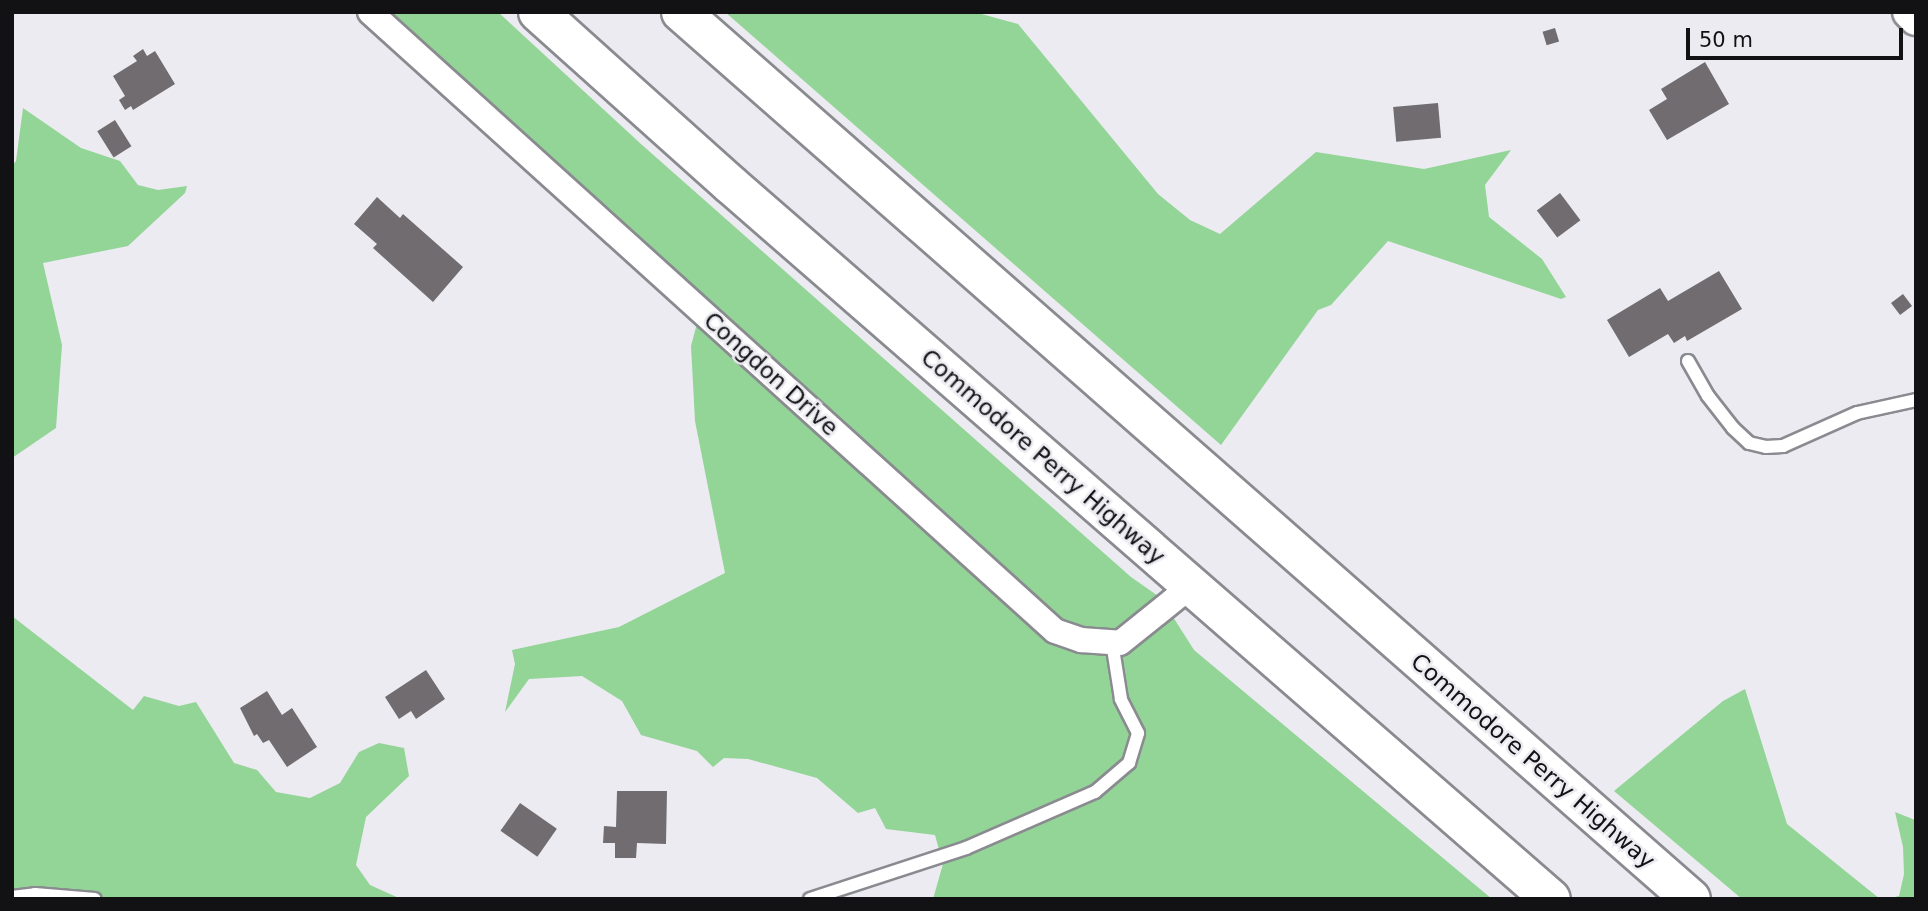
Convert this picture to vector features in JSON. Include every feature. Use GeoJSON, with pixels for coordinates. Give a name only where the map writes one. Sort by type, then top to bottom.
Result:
{"type":"FeatureCollection","features":[{"type":"Feature","properties":{"kind":"highway","name":"Commodore Perry Highway"},"geometry":{"type":"LineString","coordinates":[[538,12],[731,185],[1551,899]]}},
{"type":"Feature","properties":{"kind":"highway","name":"Commodore Perry Highway"},"geometry":{"type":"LineString","coordinates":[[681,12],[1691,899]]}},
{"type":"Feature","properties":{"kind":"street","name":"Congdon Drive"},"geometry":{"type":"LineString","coordinates":[[370,12],[1055,631],[1081,640],[1112,642]]}},
{"type":"Feature","properties":{"kind":"street"},"geometry":{"type":"LineString","coordinates":[[1909,12],[1916,19]]}},
{"type":"Feature","properties":{"kind":"street"},"geometry":{"type":"LineString","coordinates":[[1112,642],[1120,643],[1191,586]]}},
{"type":"Feature","properties":{"kind":"lane"},"geometry":{"type":"LineString","coordinates":[[1688,361],[1708,396],[1733,428],[1749,443],[1766,447],[1783,446],[1857,413],[1916,400]]}},
{"type":"Feature","properties":{"kind":"lane"},"geometry":{"type":"LineString","coordinates":[[810,899],[966,848],[1095,792],[1129,764],[1138,733],[1121,699],[1112,642]]}},
{"type":"Feature","properties":{"kind":"lane"},"geometry":{"type":"LineString","coordinates":[[12,897],[34,894],[95,899]]}},
{"type":"Feature","properties":{"kind":"green space"},"geometry":{"type":"Polygon","coordinates":[[[369,12],[498,12],[641,144],[1131,577],[1161,598],[1194,650],[1492,899],[933,899],[943,864],[935,835],[886,829],[875,808],[858,813],[817,778],[748,759],[724,758],[713,767],[697,751],[641,735],[622,701],[582,676],[529,679],[505,712],[515,664],[512,650],[619,627],[725,573],[695,421],[691,346],[699,316],[369,12]]]}},
{"type":"Feature","properties":{"kind":"green space"},"geometry":{"type":"Polygon","coordinates":[[[725,12],[974,12],[1018,24],[1158,194],[1190,220],[1220,234],[1316,152],[1424,169],[1511,150],[1485,185],[1489,217],[1542,259],[1566,297],[1561,299],[1388,241],[1331,305],[1318,310],[1221,445],[725,12]]]}},
{"type":"Feature","properties":{"kind":"green space"},"geometry":{"type":"Polygon","coordinates":[[[23,108],[81,148],[120,161],[138,185],[158,190],[187,186],[185,193],[128,246],[43,263],[62,345],[56,428],[12,458],[12,166],[16,161],[23,108]]]}},
{"type":"Feature","properties":{"kind":"green space"},"geometry":{"type":"Polygon","coordinates":[[[12,616],[133,710],[144,696],[179,706],[196,702],[234,763],[257,770],[276,792],[310,798],[340,783],[359,752],[379,743],[404,748],[409,776],[366,817],[356,865],[370,885],[401,899],[12,899],[12,616]]]}},
{"type":"Feature","properties":{"kind":"green space"},"geometry":{"type":"Polygon","coordinates":[[[1745,689],[1787,824],[1880,899],[1742,899],[1614,791],[1723,701],[1745,689]]]}},
{"type":"Feature","properties":{"kind":"green space"},"geometry":{"type":"Polygon","coordinates":[[[1895,812],[1915,820],[1916,899],[1887,899],[1899,896],[1904,874],[1903,847],[1895,812]]]}},
{"type":"Feature","properties":{"kind":"building"},"geometry":{"type":"Polygon","coordinates":[[[1555,28],[1559,41],[1547,45],[1543,32],[1555,28]]]}},
{"type":"Feature","properties":{"kind":"building"},"geometry":{"type":"Polygon","coordinates":[[[143,49],[147,56],[155,51],[175,84],[133,110],[131,106],[125,110],[119,100],[125,96],[113,76],[137,61],[133,56],[143,49]]]}},
{"type":"Feature","properties":{"kind":"building"},"geometry":{"type":"Polygon","coordinates":[[[1705,62],[1729,104],[1667,140],[1649,110],[1667,99],[1661,89],[1705,62]]]}},
{"type":"Feature","properties":{"kind":"building"},"geometry":{"type":"Polygon","coordinates":[[[1438,103],[1441,138],[1396,142],[1393,107],[1438,103]]]}},
{"type":"Feature","properties":{"kind":"building"},"geometry":{"type":"Polygon","coordinates":[[[115,120],[131,146],[114,157],[97,131],[115,120]]]}},
{"type":"Feature","properties":{"kind":"building"},"geometry":{"type":"Polygon","coordinates":[[[1560,193],[1580,220],[1557,238],[1537,210],[1560,193]]]}},
{"type":"Feature","properties":{"kind":"building"},"geometry":{"type":"Polygon","coordinates":[[[377,197],[400,218],[403,214],[463,267],[433,302],[373,248],[377,244],[354,224],[377,197]]]}},
{"type":"Feature","properties":{"kind":"building"},"geometry":{"type":"Polygon","coordinates":[[[1719,271],[1742,309],[1687,341],[1685,336],[1674,343],[1668,334],[1629,357],[1607,320],[1660,288],[1668,301],[1719,271]]]}},
{"type":"Feature","properties":{"kind":"building"},"geometry":{"type":"Polygon","coordinates":[[[1903,294],[1912,306],[1900,315],[1891,303],[1903,294]]]}},
{"type":"Feature","properties":{"kind":"building"},"geometry":{"type":"Polygon","coordinates":[[[426,670],[445,699],[416,719],[411,711],[399,719],[385,697],[426,670]]]}},
{"type":"Feature","properties":{"kind":"building"},"geometry":{"type":"Polygon","coordinates":[[[267,691],[282,715],[292,708],[317,747],[287,767],[269,740],[263,743],[257,734],[254,736],[240,708],[267,691]]]}},
{"type":"Feature","properties":{"kind":"building"},"geometry":{"type":"Polygon","coordinates":[[[617,791],[667,791],[666,844],[637,843],[636,858],[615,858],[615,843],[603,843],[604,826],[616,827],[617,791]]]}},
{"type":"Feature","properties":{"kind":"building"},"geometry":{"type":"Polygon","coordinates":[[[520,803],[557,829],[537,857],[500,831],[520,803]]]}}]}
